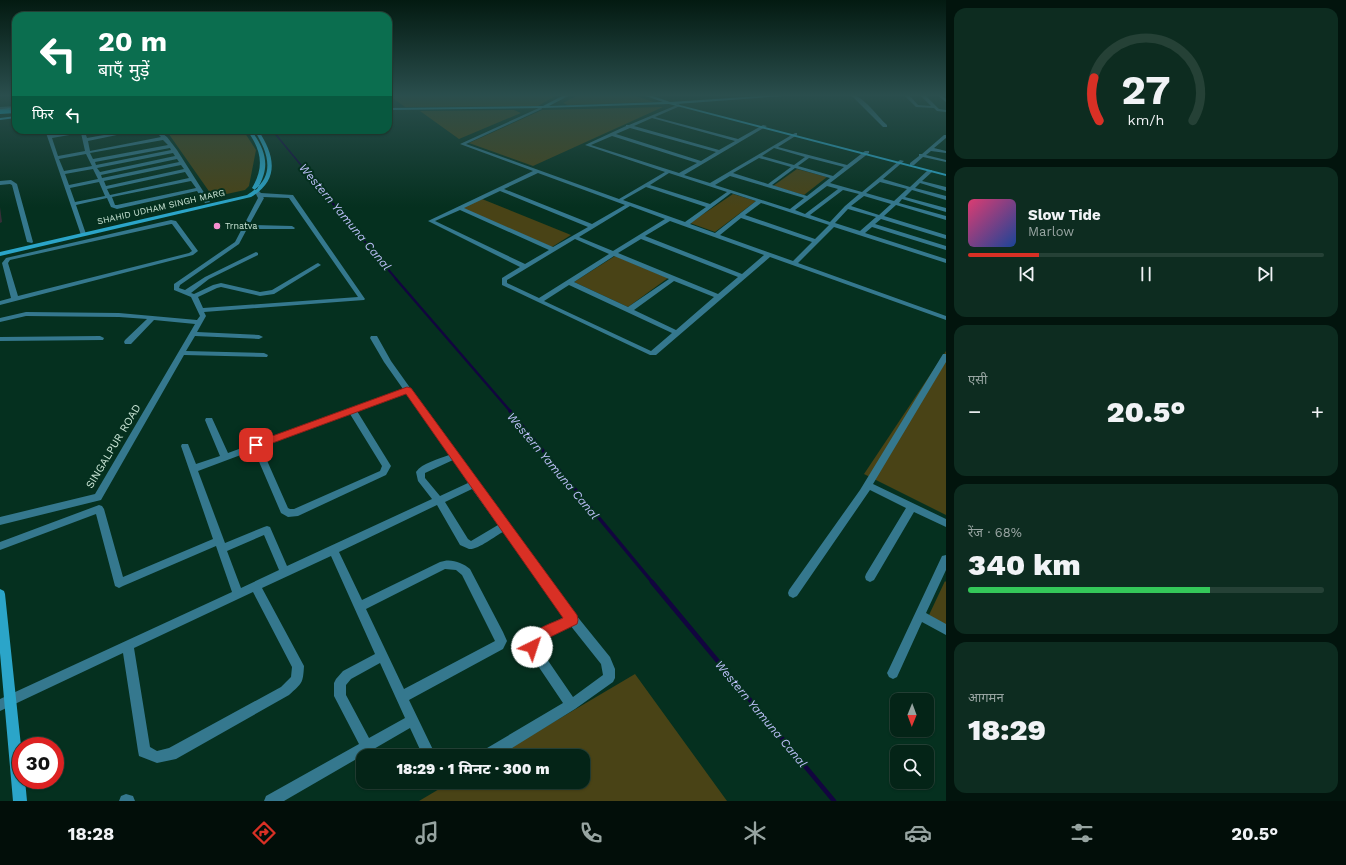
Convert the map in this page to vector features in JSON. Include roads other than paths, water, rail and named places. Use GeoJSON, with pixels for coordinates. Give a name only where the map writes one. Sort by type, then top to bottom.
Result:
{"type":"FeatureCollection","features":[{"type":"Feature","properties":{"kind":"street"},"geometry":{"type":"LineString","coordinates":[[487,132],[462,144],[946,318]]}},
{"type":"Feature","properties":{"kind":"street"},"geometry":{"type":"LineString","coordinates":[[615,132],[587,145],[946,262]]}},
{"type":"Feature","properties":{"kind":"street"},"geometry":{"type":"LineString","coordinates":[[651,132],[720,152]]}},
{"type":"Feature","properties":{"kind":"street"},"geometry":{"type":"LineString","coordinates":[[708,132],[738,141]]}},
{"type":"Feature","properties":{"kind":"street"},"geometry":{"type":"LineString","coordinates":[[680,175],[754,132]]}},
{"type":"Feature","properties":{"kind":"street"},"geometry":{"type":"LineString","coordinates":[[784,132],[946,174]]}},
{"type":"Feature","properties":{"kind":"street"},"geometry":{"type":"LineString","coordinates":[[48,134],[56,158],[63,173],[82,232]]}},
{"type":"Feature","properties":{"kind":"street"},"geometry":{"type":"LineString","coordinates":[[50,137],[65,134]]}},
{"type":"Feature","properties":{"kind":"street"},"geometry":{"type":"LineString","coordinates":[[86,134],[88,153],[113,206],[117,207],[199,189]]}},
{"type":"Feature","properties":{"kind":"street"},"geometry":{"type":"LineString","coordinates":[[86,140],[118,134]]}},
{"type":"Feature","properties":{"kind":"street"},"geometry":{"type":"LineString","coordinates":[[160,134],[175,151],[207,202]]}},
{"type":"Feature","properties":{"kind":"street"},"geometry":{"type":"LineString","coordinates":[[252,134],[256,138],[264,163],[258,192],[261,198],[237,244],[177,284],[176,288],[194,296],[215,286],[221,285],[260,294],[274,292],[318,265]]}},
{"type":"Feature","properties":{"kind":"street"},"geometry":{"type":"LineString","coordinates":[[258,192],[267,179],[270,161],[268,152],[259,134]]}},
{"type":"Feature","properties":{"kind":"street"},"geometry":{"type":"LineString","coordinates":[[612,134],[702,163]]}},
{"type":"Feature","properties":{"kind":"street"},"geometry":{"type":"LineString","coordinates":[[711,185],[794,135]]}},
{"type":"Feature","properties":{"kind":"street"},"geometry":{"type":"LineString","coordinates":[[912,164],[945,137]]}},
{"type":"Feature","properties":{"kind":"street"},"geometry":{"type":"LineString","coordinates":[[56,158],[165,138]]}},
{"type":"Feature","properties":{"kind":"street"},"geometry":{"type":"LineString","coordinates":[[92,161],[171,146]]}},
{"type":"Feature","properties":{"kind":"street"},"geometry":{"type":"LineString","coordinates":[[774,147],[848,167]]}},
{"type":"Feature","properties":{"kind":"street"},"geometry":{"type":"LineString","coordinates":[[930,148],[946,152]]}},
{"type":"Feature","properties":{"kind":"street"},"geometry":{"type":"LineString","coordinates":[[63,173],[175,151]]}},
{"type":"Feature","properties":{"kind":"street"},"geometry":{"type":"LineString","coordinates":[[791,211],[866,153]]}},
{"type":"Feature","properties":{"kind":"street"},"geometry":{"type":"LineString","coordinates":[[922,155],[946,161]]}},
{"type":"Feature","properties":{"kind":"street"},"geometry":{"type":"LineString","coordinates":[[758,156],[834,178]]}},
{"type":"Feature","properties":{"kind":"street"},"geometry":{"type":"LineString","coordinates":[[768,186],[796,167],[809,156]]}},
{"type":"Feature","properties":{"kind":"street"},"geometry":{"type":"LineString","coordinates":[[98,174],[178,157]]}},
{"type":"Feature","properties":{"kind":"street"},"geometry":{"type":"LineString","coordinates":[[901,162],[946,174]]}},
{"type":"Feature","properties":{"kind":"street"},"geometry":{"type":"LineString","coordinates":[[794,263],[848,207],[901,162]]}},
{"type":"Feature","properties":{"kind":"street"},"geometry":{"type":"LineString","coordinates":[[67,187],[182,163]]}},
{"type":"Feature","properties":{"kind":"street"},"geometry":{"type":"LineString","coordinates":[[104,188],[187,170]]}},
{"type":"Feature","properties":{"kind":"street"},"geometry":{"type":"LineString","coordinates":[[524,266],[431,221],[538,171]]}},
{"type":"Feature","properties":{"kind":"street"},"geometry":{"type":"LineString","coordinates":[[861,234],[930,171]]}},
{"type":"Feature","properties":{"kind":"street"},"geometry":{"type":"LineString","coordinates":[[620,200],[668,172]]}},
{"type":"Feature","properties":{"kind":"street"},"geometry":{"type":"LineString","coordinates":[[730,174],[809,198]]}},
{"type":"Feature","properties":{"kind":"street"},"geometry":{"type":"LineString","coordinates":[[73,204],[192,179]]}},
{"type":"Feature","properties":{"kind":"street"},"geometry":{"type":"LineString","coordinates":[[880,180],[946,198]]}},
{"type":"Feature","properties":{"kind":"street"},"geometry":{"type":"LineString","coordinates":[[918,181],[946,189]]}},
{"type":"Feature","properties":{"kind":"street"},"geometry":{"type":"LineString","coordinates":[[0,183],[10,182],[14,184],[30,242]]}},
{"type":"Feature","properties":{"kind":"street"},"geometry":{"type":"LineString","coordinates":[[827,184],[946,218]]}},
{"type":"Feature","properties":{"kind":"street"},"geometry":{"type":"LineString","coordinates":[[646,185],[710,206]]}},
{"type":"Feature","properties":{"kind":"street"},"geometry":{"type":"LineString","coordinates":[[805,216],[842,188]]}},
{"type":"Feature","properties":{"kind":"street"},"geometry":{"type":"LineString","coordinates":[[499,189],[591,226]]}},
{"type":"Feature","properties":{"kind":"street"},"geometry":{"type":"LineString","coordinates":[[200,310],[362,299],[291,196],[258,192]]}},
{"type":"Feature","properties":{"kind":"street","name":"SHAHID UDHAM SINGH MARG"},"geometry":{"type":"LineString","coordinates":[[0,254],[82,232],[207,202],[258,192]]}},
{"type":"Feature","properties":{"kind":"street","name":"SHAHID UDHAM SINGH MARG"},"geometry":{"type":"LineString","coordinates":[[0,249],[249,196],[258,192]]}},
{"type":"Feature","properties":{"kind":"street"},"geometry":{"type":"LineString","coordinates":[[686,224],[730,192]]}},
{"type":"Feature","properties":{"kind":"street"},"geometry":{"type":"LineString","coordinates":[[901,197],[946,210]]}},
{"type":"Feature","properties":{"kind":"street"},"geometry":{"type":"LineString","coordinates":[[716,235],[760,201]]}},
{"type":"Feature","properties":{"kind":"street"},"geometry":{"type":"LineString","coordinates":[[630,204],[524,266],[504,279],[504,284],[648,353],[653,352],[677,333],[769,254]]}},
{"type":"Feature","properties":{"kind":"street"},"geometry":{"type":"LineString","coordinates":[[848,207],[946,237]]}},
{"type":"Feature","properties":{"kind":"street"},"geometry":{"type":"LineString","coordinates":[[460,208],[553,249]]}},
{"type":"Feature","properties":{"kind":"street"},"geometry":{"type":"LineString","coordinates":[[741,216],[815,241]]}},
{"type":"Feature","properties":{"kind":"street"},"geometry":{"type":"LineString","coordinates":[[539,301],[614,253],[641,238],[670,218]]}},
{"type":"Feature","properties":{"kind":"street"},"geometry":{"type":"LineString","coordinates":[[0,304],[191,254],[194,251],[174,222],[171,222],[8,259],[5,262],[15,300]]}},
{"type":"Feature","properties":{"kind":"street"},"geometry":{"type":"LineString","coordinates":[[871,225],[946,248]]}},
{"type":"Feature","properties":{"kind":"street"},"geometry":{"type":"LineString","coordinates":[[246,227],[292,228]]}},
{"type":"Feature","properties":{"kind":"street"},"geometry":{"type":"LineString","coordinates":[[574,237],[719,297]]}},
{"type":"Feature","properties":{"kind":"street"},"geometry":{"type":"LineString","coordinates":[[641,238],[742,276]]}},
{"type":"Feature","properties":{"kind":"street"},"geometry":{"type":"LineString","coordinates":[[186,293],[207,278],[256,254]]}},
{"type":"Feature","properties":{"kind":"street"},"geometry":{"type":"LineString","coordinates":[[629,310],[674,278]]}},
{"type":"Feature","properties":{"kind":"street"},"geometry":{"type":"LineString","coordinates":[[569,282],[677,333]]}},
{"type":"Feature","properties":{"kind":"street"},"geometry":{"type":"LineString","coordinates":[[0,320],[26,314],[120,315],[200,322],[203,316],[194,296]]}},
{"type":"Feature","properties":{"kind":"street"},"geometry":{"type":"LineString","coordinates":[[128,342],[152,318]]}},
{"type":"Feature","properties":{"kind":"street","name":"SINGALPUR ROAD"},"geometry":{"type":"LineString","coordinates":[[0,521],[98,497],[200,322]]}},
{"type":"Feature","properties":{"kind":"street"},"geometry":{"type":"LineString","coordinates":[[193,334],[259,337]]}},
{"type":"Feature","properties":{"kind":"street"},"geometry":{"type":"LineString","coordinates":[[0,339],[100,338]]}},
{"type":"Feature","properties":{"kind":"street"},"geometry":{"type":"LineString","coordinates":[[374,338],[407,390],[572,620],[606,661],[609,669],[609,678],[570,705],[498,749]]}},
{"type":"Feature","properties":{"kind":"street"},"geometry":{"type":"LineString","coordinates":[[182,353],[264,355]]}},
{"type":"Feature","properties":{"kind":"street"},"geometry":{"type":"LineString","coordinates":[[793,593],[868,485],[946,356]]}},
{"type":"Feature","properties":{"kind":"street"},"geometry":{"type":"LineString","coordinates":[[193,469],[407,390]]}},
{"type":"Feature","properties":{"kind":"street"},"geometry":{"type":"LineString","coordinates":[[256,445],[284,510],[295,513],[383,473],[386,470],[386,466],[352,410]]}},
{"type":"Feature","properties":{"kind":"street"},"geometry":{"type":"LineString","coordinates":[[209,420],[225,457]]}},
{"type":"Feature","properties":{"kind":"street"},"geometry":{"type":"LineString","coordinates":[[185,446],[238,595]]}},
{"type":"Feature","properties":{"kind":"street"},"geometry":{"type":"LineString","coordinates":[[454,456],[420,472],[421,479],[440,502],[464,542],[467,544],[475,544],[504,526]]}},
{"type":"Feature","properties":{"kind":"street"},"geometry":{"type":"LineString","coordinates":[[5,702],[440,502],[474,484]]}},
{"type":"Feature","properties":{"kind":"street"},"geometry":{"type":"LineString","coordinates":[[868,485],[946,523]]}},
{"type":"Feature","properties":{"kind":"street"},"geometry":{"type":"LineString","coordinates":[[870,577],[912,506]]}},
{"type":"Feature","properties":{"kind":"street"},"geometry":{"type":"LineString","coordinates":[[0,546],[99,509],[119,583],[220,545],[267,530],[285,573]]}},
{"type":"Feature","properties":{"kind":"street"},"geometry":{"type":"LineString","coordinates":[[333,550],[427,749]]}},
{"type":"Feature","properties":{"kind":"street"},"geometry":{"type":"LineString","coordinates":[[893,673],[946,560]]}},
{"type":"Feature","properties":{"kind":"street"},"geometry":{"type":"LineString","coordinates":[[360,607],[444,565],[455,565],[461,567],[466,572],[499,636],[501,641],[500,645],[402,697]]}},
{"type":"Feature","properties":{"kind":"street"},"geometry":{"type":"LineString","coordinates":[[128,646],[144,751],[157,757],[171,754],[285,691],[297,680],[298,666],[256,587]]}},
{"type":"Feature","properties":{"kind":"street"},"geometry":{"type":"LineString","coordinates":[[0,594],[5,702],[20,801]]}},
{"type":"Feature","properties":{"kind":"street"},"geometry":{"type":"LineString","coordinates":[[921,616],[946,630]]}},
{"type":"Feature","properties":{"kind":"street"},"geometry":{"type":"LineString","coordinates":[[570,705],[532,647],[532,644],[538,636],[572,620]]}},
{"type":"Feature","properties":{"kind":"street"},"geometry":{"type":"LineString","coordinates":[[366,748],[340,696],[340,683],[347,675],[382,656]]}},
{"type":"Feature","properties":{"kind":"street"},"geometry":{"type":"LineString","coordinates":[[271,801],[413,720]]}},
{"type":"Feature","properties":{"kind":"waterway","name":"Western Yamuna Canal"},"geometry":{"type":"LineString","coordinates":[[275,134],[310,176]]}},
{"type":"Feature","properties":{"kind":"waterway","name":"Western Yamuna Canal"},"geometry":{"type":"LineString","coordinates":[[309,175],[397,280]]}},
{"type":"Feature","properties":{"kind":"waterway","name":"Western Yamuna Canal"},"geometry":{"type":"LineString","coordinates":[[396,279],[511,412]]}},
{"type":"Feature","properties":{"kind":"waterway","name":"Western Yamuna Canal"},"geometry":{"type":"LineString","coordinates":[[510,411],[653,583]]}},
{"type":"Feature","properties":{"kind":"waterway","name":"Western Yamuna Canal"},"geometry":{"type":"LineString","coordinates":[[652,582],[834,801]]}},
{"type":"Feature","properties":{"kind":"place","name":"Trnatva"},"geometry":{"type":"Point","coordinates":[217,226]}}]}
